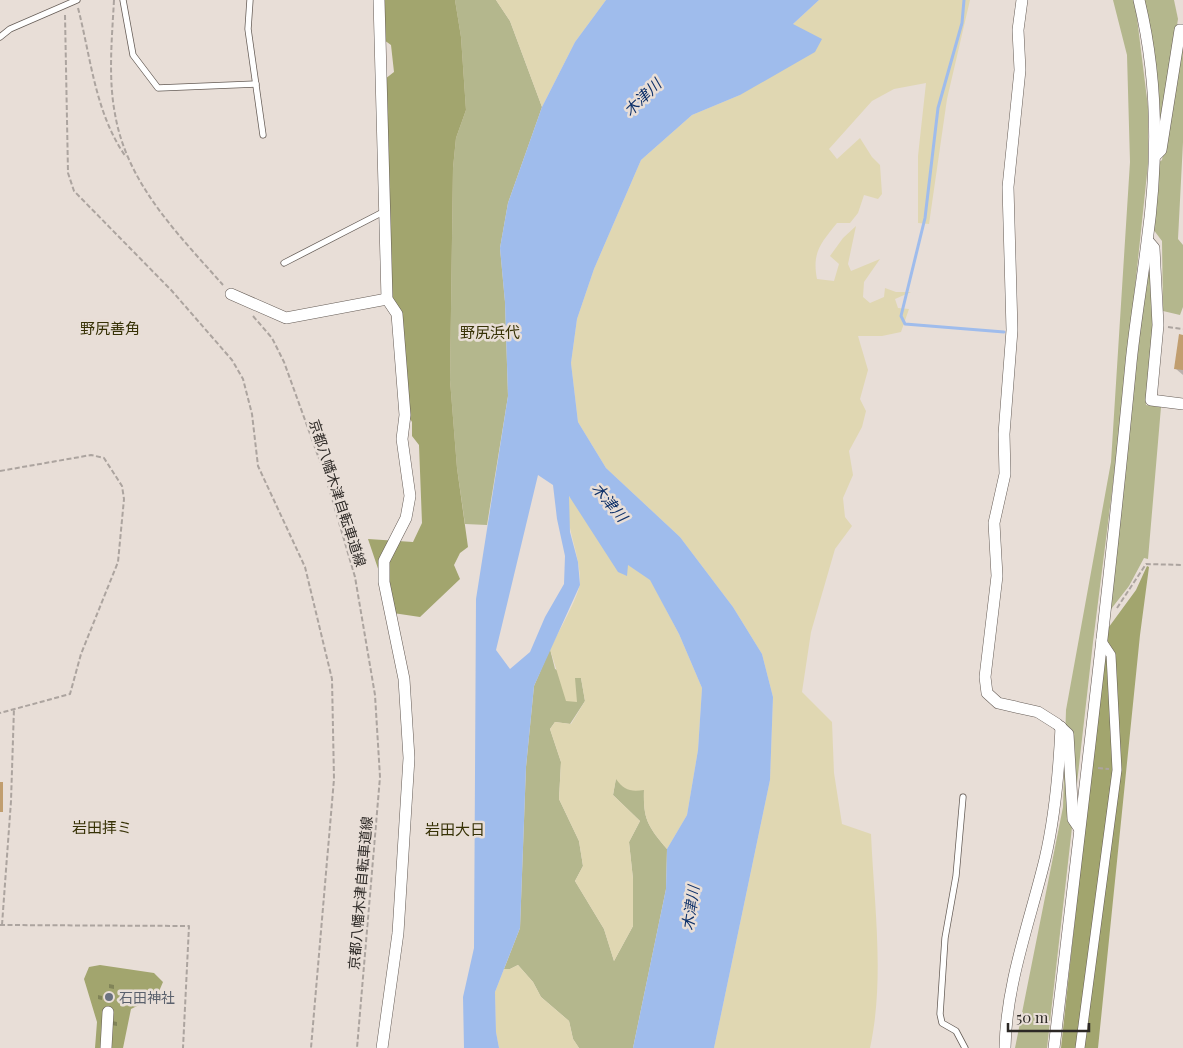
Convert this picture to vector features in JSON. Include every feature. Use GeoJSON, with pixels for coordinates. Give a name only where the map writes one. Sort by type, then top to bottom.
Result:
{"type":"FeatureCollection","features":[{"type":"Feature","properties":{"kind":"street"},"geometry":{"type":"LineString","coordinates":[[379,0],[387,299],[397,314],[406,415],[402,439],[410,496],[406,518],[384,561],[384,582],[404,679],[409,758],[398,933],[382,1048]]}},
{"type":"Feature","properties":{"kind":"street"},"geometry":{"type":"LineString","coordinates":[[1022,0],[1018,30],[1020,70],[1008,187],[1012,330],[1004,434],[1005,474],[994,524],[996,576],[985,677],[987,692],[998,704],[1038,712],[1068,734],[1073,819],[1079,829]]}},
{"type":"Feature","properties":{"kind":"street"},"geometry":{"type":"LineString","coordinates":[[1054,1048],[1118,496],[1134,335],[1148,241],[1155,156],[1152,88],[1139,0]]}},
{"type":"Feature","properties":{"kind":"street"},"geometry":{"type":"LineString","coordinates":[[1155,156],[1161,150],[1180,30],[1183,30]]}},
{"type":"Feature","properties":{"kind":"street"},"geometry":{"type":"LineString","coordinates":[[1148,241],[1154,248],[1158,325],[1151,400],[1183,404]]}},
{"type":"Feature","properties":{"kind":"street"},"geometry":{"type":"LineString","coordinates":[[231,294],[286,318],[387,299]]}},
{"type":"Feature","properties":{"kind":"street"},"geometry":{"type":"LineString","coordinates":[[1080,1048],[1117,770],[1111,655],[1100,639]]}},
{"type":"Feature","properties":{"kind":"street"},"geometry":{"type":"LineString","coordinates":[[1005,1048],[1010,993],[1046,857],[1059,767],[1061,728]]}},
{"type":"Feature","properties":{"kind":"street"},"geometry":{"type":"LineString","coordinates":[[106,1048],[108,1012]]}},
{"type":"Feature","properties":{"kind":"lane"},"geometry":{"type":"LineString","coordinates":[[123,0],[132,55],[158,88],[256,84]]}},
{"type":"Feature","properties":{"kind":"lane"},"geometry":{"type":"LineString","coordinates":[[250,0],[248,29],[263,135]]}},
{"type":"Feature","properties":{"kind":"lane"},"geometry":{"type":"LineString","coordinates":[[0,37],[10,29],[77,1]]}},
{"type":"Feature","properties":{"kind":"lane"},"geometry":{"type":"LineString","coordinates":[[284,263],[385,211]]}},
{"type":"Feature","properties":{"kind":"lane"},"geometry":{"type":"LineString","coordinates":[[963,797],[956,876],[945,938],[940,1014],[942,1023],[956,1031],[965,1048]]}},
{"type":"Feature","properties":{"kind":"path"},"geometry":{"type":"LineString","coordinates":[[114,0],[112,91],[120,136],[127,158]]}},
{"type":"Feature","properties":{"kind":"path"},"geometry":{"type":"LineString","coordinates":[[77,1],[94,85],[114,140],[127,158],[150,199],[231,294]]}},
{"type":"Feature","properties":{"kind":"path"},"geometry":{"type":"LineString","coordinates":[[65,6],[68,173],[74,191],[172,291],[232,360],[243,379],[252,414],[258,466],[305,567],[332,679],[334,779],[311,1048]]}},
{"type":"Feature","properties":{"kind":"path","name":"京都八幡木津自転車道線"},"geometry":{"type":"LineString","coordinates":[[248,311],[272,338],[284,362],[326,478],[355,577],[375,695],[380,777],[356,1048]]}},
{"type":"Feature","properties":{"kind":"path"},"geometry":{"type":"LineString","coordinates":[[1158,325],[1183,328]]}},
{"type":"Feature","properties":{"kind":"path"},"geometry":{"type":"LineString","coordinates":[[0,471],[91,455],[104,458],[122,486],[124,499],[118,562],[81,654],[70,694],[0,713]]}},
{"type":"Feature","properties":{"kind":"path"},"geometry":{"type":"LineString","coordinates":[[1104,614],[1114,612],[1146,564],[1183,565]]}},
{"type":"Feature","properties":{"kind":"path"},"geometry":{"type":"LineString","coordinates":[[14,708],[11,801],[1,925],[189,926],[184,1048]]}},
{"type":"Feature","properties":{"kind":"path"},"geometry":{"type":"LineString","coordinates":[[1086,766],[1117,770]]}},
{"type":"Feature","properties":{"kind":"green space"},"geometry":{"type":"Polygon","coordinates":[[[383,0],[455,0],[461,37],[466,110],[456,138],[453,168],[450,380],[457,468],[468,547],[460,553],[454,565],[460,579],[420,617],[393,613],[368,539],[413,542],[422,523],[419,445],[412,436],[412,422],[402,405],[390,304],[385,79],[394,72],[391,45],[384,40],[383,0]]]}},
{"type":"Feature","properties":{"kind":"green space"},"geometry":{"type":"Polygon","coordinates":[[[455,0],[496,0],[510,21],[542,107],[508,203],[500,248],[505,302],[508,396],[487,525],[465,524],[457,468],[450,380],[453,168],[456,138],[466,110],[461,37],[455,0]]]}},
{"type":"Feature","properties":{"kind":"green space"},"geometry":{"type":"Polygon","coordinates":[[[1113,0],[1134,0],[1135,2],[1148,107],[1148,164],[1122,412],[1093,642],[1047,1048],[1015,1048],[1063,807],[1066,710],[1111,462],[1130,162],[1127,55],[1113,0]]]}},
{"type":"Feature","properties":{"kind":"green space"},"geometry":{"type":"Polygon","coordinates":[[[1144,0],[1174,0],[1178,19],[1159,139],[1144,0]]]}},
{"type":"Feature","properties":{"kind":"green space"},"geometry":{"type":"Polygon","coordinates":[[[1183,37],[1183,142],[1178,239],[1183,245],[1183,307],[1180,315],[1163,311],[1162,241],[1153,229],[1158,163],[1162,160],[1183,37]]]}},
{"type":"Feature","properties":{"kind":"green space"},"geometry":{"type":"Polygon","coordinates":[[[1149,254],[1153,328],[1146,405],[1161,407],[1148,559],[1144,558],[1129,586],[1108,613],[1149,254]]]}},
{"type":"Feature","properties":{"kind":"green space"},"geometry":{"type":"Polygon","coordinates":[[[1147,566],[1149,567],[1140,635],[1098,1048],[1061,1048],[1106,631],[1136,590],[1147,566]]]}},
{"type":"Feature","properties":{"kind":"green space"},"geometry":{"type":"Polygon","coordinates":[[[550,649],[555,669],[575,678],[581,678],[585,701],[570,724],[555,722],[550,729],[561,762],[559,799],[579,841],[583,866],[575,881],[604,929],[614,961],[633,926],[633,879],[629,842],[640,821],[613,795],[616,778],[644,789],[644,808],[648,822],[667,849],[666,889],[633,1048],[579,1048],[573,1039],[569,1021],[541,997],[533,982],[518,965],[510,969],[504,969],[520,928],[526,767],[534,686],[550,649]]]}},
{"type":"Feature","properties":{"kind":"green space"},"geometry":{"type":"Polygon","coordinates":[[[100,965],[154,973],[163,982],[157,996],[131,1009],[123,1048],[95,1048],[97,1022],[84,979],[89,967],[100,965]]]}},
{"type":"Feature","properties":{"kind":"sand"},"geometry":{"type":"Polygon","coordinates":[[[496,0],[606,0],[575,42],[542,107],[510,21],[496,0]]]}},
{"type":"Feature","properties":{"kind":"sand"},"geometry":{"type":"Polygon","coordinates":[[[819,0],[970,0],[947,99],[929,224],[918,223],[918,156],[926,83],[894,89],[872,101],[829,149],[837,159],[860,138],[872,157],[880,165],[882,194],[878,199],[864,195],[858,213],[850,223],[837,223],[826,237],[819,249],[816,262],[817,279],[834,281],[839,264],[830,256],[843,238],[856,226],[848,264],[851,271],[880,259],[864,282],[863,297],[870,303],[884,297],[885,288],[896,292],[911,292],[895,299],[898,308],[909,309],[901,332],[882,336],[858,336],[868,370],[860,399],[866,411],[862,427],[849,451],[853,475],[843,498],[845,517],[852,526],[835,549],[811,632],[802,692],[832,722],[834,773],[842,824],[871,834],[877,941],[877,995],[870,1048],[714,1048],[770,780],[773,697],[762,654],[733,607],[680,537],[606,468],[578,422],[571,363],[577,319],[594,269],[641,160],[692,115],[740,95],[793,24],[819,0]]]}},
{"type":"Feature","properties":{"kind":"sand"},"geometry":{"type":"Polygon","coordinates":[[[569,496],[627,564],[650,579],[679,634],[702,688],[698,750],[687,815],[667,849],[648,822],[644,809],[644,790],[635,791],[628,789],[622,786],[616,779],[613,795],[640,821],[629,842],[633,879],[633,926],[614,961],[604,929],[575,881],[583,866],[579,841],[559,799],[561,762],[550,729],[555,722],[571,724],[585,701],[581,678],[575,678],[577,702],[566,701],[550,649],[572,606],[580,583],[578,561],[568,518],[569,496]]]}},
{"type":"Feature","properties":{"kind":"sand"},"geometry":{"type":"Polygon","coordinates":[[[518,965],[533,982],[541,997],[569,1021],[573,1039],[579,1048],[499,1048],[496,1032],[495,992],[504,969],[510,969],[518,965]]]}},
{"type":"Feature","properties":{"kind":"water","name":"木津川"},"geometry":{"type":"Polygon","coordinates":[[[606,0],[819,0],[793,24],[822,39],[815,52],[740,95],[692,115],[641,160],[594,269],[577,319],[571,363],[578,422],[606,468],[680,537],[733,607],[762,654],[773,697],[770,780],[714,1048],[633,1048],[666,889],[667,849],[687,815],[698,750],[702,688],[679,634],[650,580],[628,565],[627,576],[618,572],[569,496],[570,532],[578,562],[580,585],[534,686],[526,767],[520,928],[495,992],[496,1032],[499,1048],[464,1048],[463,997],[474,948],[476,599],[508,396],[505,302],[500,248],[508,203],[542,107],[575,42],[606,0]],[[538,475],[496,650],[510,669],[530,652],[545,617],[564,584],[565,556],[557,519],[553,485],[538,475]]]}},
{"type":"Feature","properties":{"kind":"building"},"geometry":{"type":"Polygon","coordinates":[[[1179,334],[1183,335],[1183,370],[1174,369],[1179,334]]]}},
{"type":"Feature","properties":{"kind":"building"},"geometry":{"type":"Polygon","coordinates":[[[0,782],[3,782],[3,812],[0,812],[0,782]]]}},
{"type":"Feature","properties":{"kind":"building"},"geometry":{"type":"Polygon","coordinates":[[[104,993],[114,993],[114,1001],[104,1001],[104,993]]]}},
{"type":"Feature","properties":{"kind":"waterway"},"geometry":{"type":"LineString","coordinates":[[964,0],[962,23],[938,108],[925,218],[901,316],[905,324],[1004,332]]}},
{"type":"Feature","properties":{"kind":"place","name":"石田神社"},"geometry":{"type":"Point","coordinates":[109,997]}},
{"type":"Feature","properties":{"kind":"district","name":"野尻善角"},"geometry":{"type":"Point","coordinates":[110,328]}},
{"type":"Feature","properties":{"kind":"district","name":"野尻浜代"},"geometry":{"type":"Point","coordinates":[490,332]}},
{"type":"Feature","properties":{"kind":"district","name":"岩田拝ミ"},"geometry":{"type":"Point","coordinates":[102,827]}},
{"type":"Feature","properties":{"kind":"district","name":"岩田大日"},"geometry":{"type":"Point","coordinates":[455,829]}}]}
